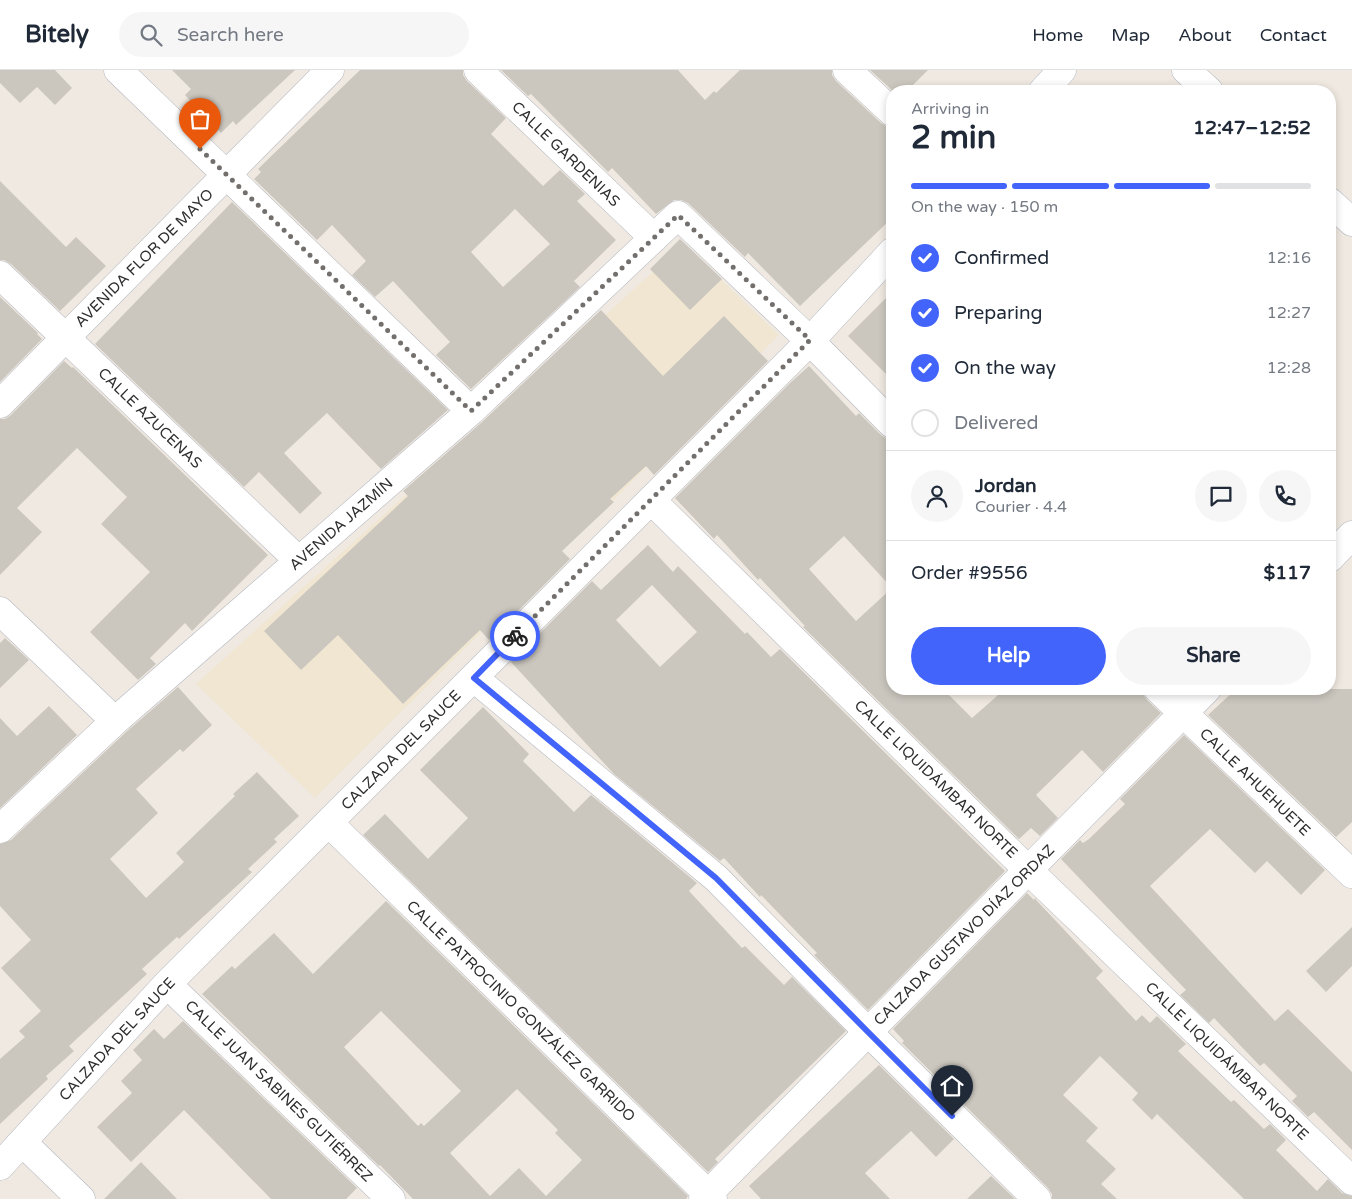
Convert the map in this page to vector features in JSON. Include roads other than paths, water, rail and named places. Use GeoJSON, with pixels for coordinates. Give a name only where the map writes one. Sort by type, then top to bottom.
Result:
{"type":"FeatureCollection","features":[{"type":"Feature","properties":{"kind":"street"},"geometry":{"type":"LineString","coordinates":[[118,70],[471,411]]}},
{"type":"Feature","properties":{"kind":"street","name":"AVENIDA FLOR DE MAYO"},"geometry":{"type":"LineString","coordinates":[[0,404],[330,70]]}},
{"type":"Feature","properties":{"kind":"street","name":"CALLE GARDENIAS"},"geometry":{"type":"LineString","coordinates":[[478,70],[654,238]]}},
{"type":"Feature","properties":{"kind":"street"},"geometry":{"type":"LineString","coordinates":[[847,70],[886,106]]}},
{"type":"Feature","properties":{"kind":"street"},"geometry":{"type":"LineString","coordinates":[[1048,85],[1062,70]]}},
{"type":"Feature","properties":{"kind":"street"},"geometry":{"type":"LineString","coordinates":[[1186,70],[1202,85]]}},
{"type":"Feature","properties":{"kind":"street"},"geometry":{"type":"LineString","coordinates":[[1336,207],[1352,222]]}},
{"type":"Feature","properties":{"kind":"street","name":"AVENIDA JAZMÍN"},"geometry":{"type":"LineString","coordinates":[[0,829],[115,721],[471,411],[678,215],[810,340]]}},
{"type":"Feature","properties":{"kind":"street","name":"CALZADA DEL SAUCE"},"geometry":{"type":"LineString","coordinates":[[0,1166],[167,984],[810,340],[886,258]]}},
{"type":"Feature","properties":{"kind":"street","name":"CALLE AZUCENAS"},"geometry":{"type":"LineString","coordinates":[[0,275],[299,561]]}},
{"type":"Feature","properties":{"kind":"street"},"geometry":{"type":"LineString","coordinates":[[810,340],[886,418]]}},
{"type":"Feature","properties":{"kind":"street","name":"CALLE LIQUIDÁMBAR NORTE"},"geometry":{"type":"LineString","coordinates":[[651,500],[1028,870],[1352,1181]]}},
{"type":"Feature","properties":{"kind":"street"},"geometry":{"type":"LineString","coordinates":[[0,611],[115,721]]}},
{"type":"Feature","properties":{"kind":"street"},"geometry":{"type":"LineString","coordinates":[[474,678],[716,878],[1037,1199]]}},
{"type":"Feature","properties":{"kind":"street","name":"CALLE AHUEHUETE"},"geometry":{"type":"LineString","coordinates":[[1164,695],[1352,874]]}},
{"type":"Feature","properties":{"kind":"street","name":"CALZADA GUSTAVO DÍAZ ORDAZ"},"geometry":{"type":"LineString","coordinates":[[708,1197],[868,1032],[1201,695]]}},
{"type":"Feature","properties":{"kind":"street","name":"CALLE PATROCINIO GONZÁLEZ GARRIDO"},"geometry":{"type":"LineString","coordinates":[[329,823],[708,1197]]}},
{"type":"Feature","properties":{"kind":"street","name":"CALLE JUAN SABINES GUTIÉRREZ"},"geometry":{"type":"LineString","coordinates":[[167,984],[392,1199]]}},
{"type":"Feature","properties":{"kind":"street"},"geometry":{"type":"LineString","coordinates":[[22,1142],[80,1199]]}}]}
